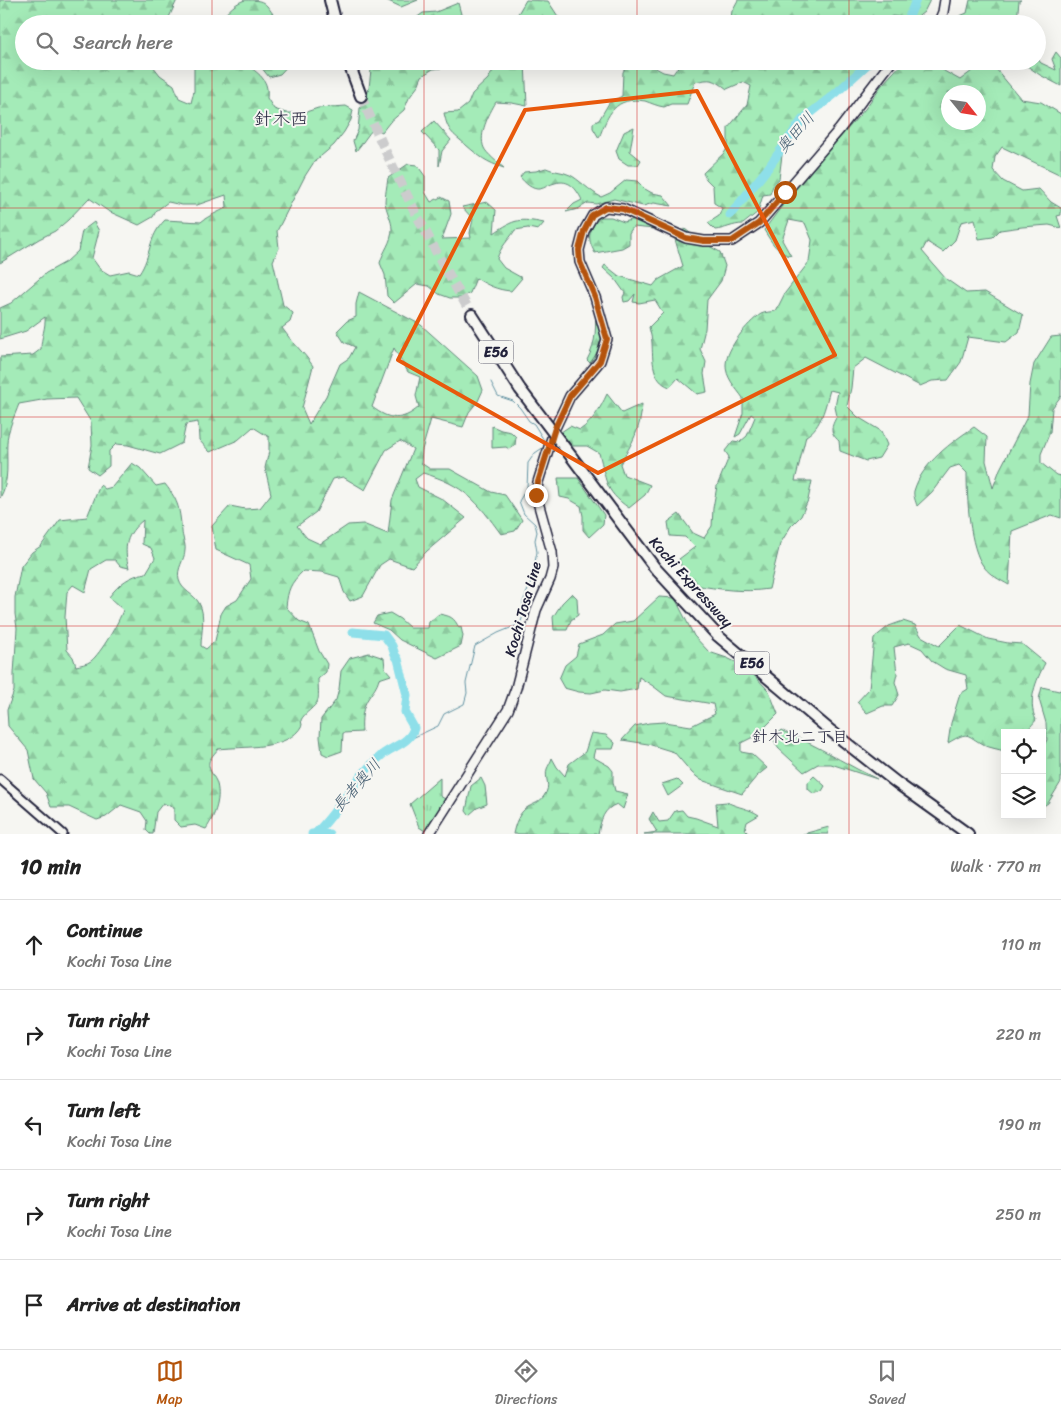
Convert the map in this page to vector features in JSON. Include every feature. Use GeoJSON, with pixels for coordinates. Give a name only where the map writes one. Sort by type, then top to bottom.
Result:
{"type":"FeatureCollection","features":[{"type":"Feature","properties":{"kind":"highway"},"geometry":{"type":"LineString","coordinates":[[330,0],[334,15]]}},
{"type":"Feature","properties":{"kind":"highway"},"geometry":{"type":"LineString","coordinates":[[351,70],[361,96]]}},
{"type":"Feature","properties":{"kind":"highway","name":"Kochi Expressway"},"geometry":{"type":"LineString","coordinates":[[472,314],[520,389],[655,568],[718,636],[831,731],[897,783],[968,834]]}},
{"type":"Feature","properties":{"kind":"main road"},"geometry":{"type":"LineString","coordinates":[[942,15],[946,0]]}},
{"type":"Feature","properties":{"kind":"main road","name":"Kochi Tosa Line"},"geometry":{"type":"LineString","coordinates":[[429,834],[508,710],[516,688],[536,610],[553,568],[552,552],[536,495],[538,482],[555,428],[570,396],[600,361],[607,339],[595,297],[580,262],[579,250],[584,231],[592,215],[606,207],[623,209],[686,238],[704,241],[732,241],[759,223],[839,130],[885,70]]}},
{"type":"Feature","properties":{"kind":"street"},"geometry":{"type":"LineString","coordinates":[[0,780],[63,834]]}},
{"type":"Feature","properties":{"kind":"highlighted area"},"geometry":{"type":"Polygon","coordinates":[[[697,91],[835,355],[598,473],[398,360],[525,110],[697,91]]]}},
{"type":"Feature","properties":{"kind":"green space"},"geometry":{"type":"Polygon","coordinates":[[[0,0],[177,0],[170,15],[15,15],[15,70],[156,70],[174,85],[179,98],[191,103],[194,91],[194,70],[254,70],[263,79],[267,87],[267,98],[274,109],[286,113],[303,113],[318,108],[346,106],[353,110],[351,120],[344,132],[334,145],[314,162],[305,176],[277,231],[279,248],[273,261],[283,305],[293,313],[290,322],[282,328],[313,366],[302,408],[309,424],[326,396],[340,364],[349,358],[355,347],[344,342],[337,331],[347,321],[356,317],[356,304],[359,292],[421,325],[478,376],[483,390],[478,401],[469,412],[463,427],[431,419],[422,450],[421,463],[430,469],[450,469],[491,492],[505,495],[522,520],[515,531],[501,534],[477,503],[449,483],[423,473],[415,479],[418,487],[442,499],[466,518],[427,551],[412,567],[389,559],[380,565],[363,596],[350,601],[344,592],[339,577],[322,572],[303,571],[290,587],[286,607],[299,621],[309,625],[319,651],[327,664],[326,672],[318,679],[318,700],[301,720],[302,725],[296,733],[287,739],[264,746],[218,749],[210,759],[209,765],[218,787],[218,800],[215,812],[206,829],[195,825],[181,827],[174,820],[174,808],[163,803],[156,812],[153,834],[146,830],[147,821],[141,812],[121,805],[106,817],[97,820],[69,807],[51,807],[46,793],[34,779],[28,750],[8,726],[7,710],[14,691],[17,628],[15,597],[21,566],[32,552],[41,546],[60,520],[87,517],[100,485],[105,489],[112,487],[132,463],[140,468],[156,486],[165,484],[176,501],[185,548],[178,576],[183,587],[197,600],[201,608],[203,618],[201,646],[206,649],[215,641],[221,614],[226,606],[237,600],[251,579],[249,565],[216,550],[212,526],[230,506],[245,509],[260,508],[271,494],[265,468],[269,451],[269,437],[253,427],[238,440],[210,452],[199,440],[198,422],[186,424],[182,443],[160,454],[128,445],[116,444],[109,451],[109,466],[98,475],[88,468],[92,445],[91,422],[76,398],[47,399],[19,404],[8,433],[7,471],[5,485],[0,498],[0,357],[33,355],[41,349],[45,317],[26,331],[0,339],[0,308],[11,303],[46,273],[66,262],[78,251],[82,231],[94,222],[99,231],[92,258],[100,269],[110,275],[129,271],[139,274],[155,233],[165,220],[201,222],[227,207],[226,195],[197,205],[182,205],[168,202],[156,211],[153,217],[139,225],[108,211],[89,198],[55,231],[0,263],[0,0]],[[394,348],[372,407],[384,415],[396,418],[407,415],[419,407],[416,396],[420,377],[408,372],[394,348]],[[400,441],[386,450],[365,490],[343,477],[333,479],[316,512],[297,526],[307,538],[320,544],[348,525],[363,524],[388,534],[392,500],[413,449],[400,441]],[[143,520],[133,530],[127,541],[126,554],[129,568],[120,566],[115,560],[106,560],[91,569],[85,592],[73,585],[67,592],[65,617],[67,650],[73,657],[76,666],[88,663],[95,657],[121,615],[123,610],[109,597],[125,581],[146,573],[155,558],[151,548],[142,544],[143,520]]]}},
{"type":"Feature","properties":{"kind":"green space"},"geometry":{"type":"Polygon","coordinates":[[[256,0],[263,2],[274,15],[225,15],[240,2],[256,0]]]}},
{"type":"Feature","properties":{"kind":"green space"},"geometry":{"type":"Polygon","coordinates":[[[386,0],[418,0],[401,7],[386,0]]]}},
{"type":"Feature","properties":{"kind":"green space"},"geometry":{"type":"Polygon","coordinates":[[[526,0],[548,1],[557,15],[517,15],[526,0]]]}},
{"type":"Feature","properties":{"kind":"green space"},"geometry":{"type":"Polygon","coordinates":[[[738,0],[930,0],[924,12],[920,15],[731,15],[738,0]]]}},
{"type":"Feature","properties":{"kind":"green space"},"geometry":{"type":"Polygon","coordinates":[[[970,0],[1021,0],[1019,1],[1018,15],[962,15],[967,13],[970,0]]]}},
{"type":"Feature","properties":{"kind":"green space"},"geometry":{"type":"Polygon","coordinates":[[[458,3],[461,14],[420,15],[436,12],[458,3]]]}},
{"type":"Feature","properties":{"kind":"green space"},"geometry":{"type":"Polygon","coordinates":[[[1056,52],[1061,58],[1061,86],[1033,70],[1046,70],[1046,65],[1056,70],[1052,59],[1056,52]]]}},
{"type":"Feature","properties":{"kind":"green space"},"geometry":{"type":"Polygon","coordinates":[[[263,70],[284,70],[280,74],[269,77],[263,70]]]}},
{"type":"Feature","properties":{"kind":"green space"},"geometry":{"type":"Polygon","coordinates":[[[371,70],[431,70],[422,76],[404,110],[382,132],[374,128],[356,151],[353,141],[358,130],[360,108],[365,102],[371,70]]]}},
{"type":"Feature","properties":{"kind":"green space"},"geometry":{"type":"Polygon","coordinates":[[[494,70],[525,70],[527,106],[496,102],[483,130],[484,148],[504,168],[484,159],[454,135],[447,124],[444,113],[458,112],[468,104],[472,94],[488,79],[494,70]]]}},
{"type":"Feature","properties":{"kind":"green space"},"geometry":{"type":"Polygon","coordinates":[[[624,70],[659,70],[673,74],[676,70],[865,70],[831,97],[808,112],[795,128],[782,155],[779,179],[773,186],[770,194],[763,195],[758,212],[743,224],[715,230],[708,223],[719,216],[722,208],[714,203],[713,186],[703,173],[725,152],[728,146],[728,128],[747,105],[751,86],[743,82],[727,89],[715,81],[705,80],[695,82],[687,104],[671,104],[664,107],[645,101],[626,101],[610,114],[599,138],[593,128],[593,123],[599,120],[609,103],[622,96],[624,70]]]}},
{"type":"Feature","properties":{"kind":"green space"},"geometry":{"type":"Polygon","coordinates":[[[896,70],[943,70],[960,80],[972,70],[997,70],[1021,99],[1041,102],[1061,114],[1061,175],[1002,147],[995,157],[993,170],[1003,181],[1022,191],[1039,189],[1051,202],[1061,208],[1061,215],[1057,216],[1061,228],[1049,225],[1022,227],[1000,230],[993,237],[979,239],[975,219],[961,222],[955,240],[943,252],[927,242],[922,251],[946,279],[966,293],[985,292],[1023,315],[1019,332],[1006,342],[968,337],[961,362],[948,380],[932,381],[920,386],[866,358],[853,368],[847,406],[858,417],[881,431],[887,445],[879,458],[866,461],[840,451],[839,441],[832,432],[833,423],[837,416],[835,407],[838,392],[830,390],[819,422],[806,436],[795,481],[812,481],[808,500],[801,516],[791,526],[780,544],[769,589],[740,591],[694,585],[683,572],[679,559],[695,547],[685,537],[670,536],[668,522],[679,514],[693,533],[704,538],[712,526],[717,486],[729,457],[725,451],[733,441],[740,442],[747,436],[755,417],[751,414],[740,434],[735,437],[743,413],[743,398],[727,373],[727,358],[739,336],[750,323],[761,314],[776,311],[785,293],[809,262],[812,240],[805,223],[789,220],[782,240],[791,256],[778,250],[764,230],[782,206],[799,178],[829,150],[896,70]]]}},
{"type":"Feature","properties":{"kind":"green space"},"geometry":{"type":"Polygon","coordinates":[[[434,121],[451,140],[442,151],[439,166],[439,150],[422,132],[434,121]]]}},
{"type":"Feature","properties":{"kind":"green space"},"geometry":{"type":"Polygon","coordinates":[[[634,127],[630,151],[641,160],[638,165],[628,165],[619,159],[616,151],[624,132],[634,127]]]}},
{"type":"Feature","properties":{"kind":"green space"},"geometry":{"type":"Polygon","coordinates":[[[408,164],[417,165],[425,176],[425,192],[431,202],[441,197],[449,201],[451,214],[442,239],[471,238],[470,233],[473,219],[462,207],[487,202],[496,210],[494,233],[512,222],[529,220],[544,223],[538,230],[528,228],[515,230],[500,251],[497,259],[504,268],[522,278],[511,291],[492,287],[476,278],[470,293],[461,298],[450,298],[439,294],[429,286],[417,284],[394,303],[387,296],[385,275],[380,263],[392,234],[391,222],[385,202],[388,178],[408,164]]]}},
{"type":"Feature","properties":{"kind":"green space"},"geometry":{"type":"Polygon","coordinates":[[[546,168],[570,175],[601,197],[610,193],[626,180],[637,181],[652,193],[663,195],[672,206],[654,203],[643,206],[614,199],[596,204],[588,203],[578,209],[566,212],[574,204],[582,200],[572,186],[568,183],[560,182],[537,189],[529,186],[520,177],[524,172],[546,168]]]}},
{"type":"Feature","properties":{"kind":"green space"},"geometry":{"type":"Polygon","coordinates":[[[600,217],[611,217],[624,222],[635,219],[650,222],[654,229],[633,227],[629,233],[629,244],[622,248],[595,253],[590,242],[590,234],[600,217]]]}},
{"type":"Feature","properties":{"kind":"green space"},"geometry":{"type":"Polygon","coordinates":[[[685,229],[700,241],[720,252],[725,266],[721,281],[707,300],[705,329],[700,349],[706,362],[704,374],[707,392],[697,394],[678,378],[670,387],[659,380],[656,375],[649,327],[663,313],[655,300],[639,303],[633,302],[635,294],[629,301],[624,302],[623,297],[625,293],[615,279],[603,268],[605,265],[619,276],[653,286],[658,280],[683,266],[674,236],[685,229]]]}},
{"type":"Feature","properties":{"kind":"green space"},"geometry":{"type":"Polygon","coordinates":[[[595,305],[601,329],[601,342],[590,363],[587,360],[594,340],[596,326],[595,305]]]}},
{"type":"Feature","properties":{"kind":"green space"},"geometry":{"type":"Polygon","coordinates":[[[1061,336],[1061,396],[1052,408],[1050,432],[1041,454],[1041,463],[1056,475],[1061,476],[1061,518],[1052,515],[1012,531],[1009,585],[989,572],[979,558],[970,522],[967,473],[959,465],[950,468],[932,492],[917,506],[914,491],[918,481],[931,462],[947,446],[974,427],[987,437],[986,461],[993,488],[1000,469],[1028,415],[1030,384],[1034,364],[1051,337],[1061,336]]]}},
{"type":"Feature","properties":{"kind":"green space"},"geometry":{"type":"Polygon","coordinates":[[[607,394],[622,413],[642,404],[638,428],[620,464],[624,475],[650,485],[645,495],[629,508],[614,496],[610,490],[599,453],[587,446],[572,446],[561,432],[570,426],[580,430],[589,423],[602,405],[607,394]]]}},
{"type":"Feature","properties":{"kind":"green space"},"geometry":{"type":"Polygon","coordinates":[[[492,426],[511,432],[516,437],[515,445],[509,449],[506,447],[492,448],[492,426]]]}},
{"type":"Feature","properties":{"kind":"green space"},"geometry":{"type":"Polygon","coordinates":[[[558,478],[578,478],[604,515],[603,524],[589,537],[583,530],[581,506],[569,499],[560,497],[558,478]]]}},
{"type":"Feature","properties":{"kind":"green space"},"geometry":{"type":"Polygon","coordinates":[[[572,593],[577,598],[578,615],[571,620],[567,630],[554,630],[553,617],[562,603],[572,593]]]}},
{"type":"Feature","properties":{"kind":"green space"},"geometry":{"type":"Polygon","coordinates":[[[659,597],[675,598],[694,636],[709,652],[746,667],[769,691],[778,714],[757,735],[741,743],[741,752],[752,754],[767,768],[757,776],[742,794],[701,780],[692,773],[674,752],[648,744],[622,740],[635,726],[649,723],[665,722],[691,726],[715,714],[713,704],[666,696],[639,677],[637,689],[620,692],[605,690],[591,693],[564,688],[559,679],[565,665],[576,656],[579,644],[603,635],[615,624],[633,621],[659,597]]]}},
{"type":"Feature","properties":{"kind":"green space"},"geometry":{"type":"Polygon","coordinates":[[[390,613],[410,628],[428,628],[429,622],[439,614],[449,616],[459,628],[461,627],[463,636],[461,646],[437,658],[400,640],[389,630],[373,623],[377,616],[390,613]]]}},
{"type":"Feature","properties":{"kind":"green space"},"geometry":{"type":"Polygon","coordinates":[[[903,621],[915,625],[921,636],[939,646],[960,625],[988,639],[1022,644],[1045,663],[1034,691],[1032,706],[1036,720],[1028,729],[1001,729],[1001,750],[986,746],[967,735],[960,736],[948,743],[951,723],[960,694],[968,689],[966,675],[945,669],[932,661],[922,649],[909,643],[894,647],[897,674],[895,682],[899,695],[892,706],[883,706],[867,713],[857,702],[869,689],[874,638],[889,626],[903,621]]]}},
{"type":"Feature","properties":{"kind":"green space"},"geometry":{"type":"Polygon","coordinates":[[[369,653],[384,658],[385,668],[391,675],[379,679],[367,701],[362,714],[362,732],[343,733],[342,751],[328,756],[322,753],[320,737],[321,719],[336,700],[341,671],[350,658],[369,653]]]}},
{"type":"Feature","properties":{"kind":"green space"},"geometry":{"type":"Polygon","coordinates":[[[1042,687],[1059,691],[1061,689],[1061,782],[1046,804],[1046,723],[1039,699],[1042,687]]]}},
{"type":"Feature","properties":{"kind":"green space"},"geometry":{"type":"Polygon","coordinates":[[[781,730],[877,779],[831,764],[818,764],[804,772],[778,748],[773,738],[781,730]]]}},
{"type":"Feature","properties":{"kind":"green space"},"geometry":{"type":"Polygon","coordinates":[[[591,733],[606,735],[615,743],[613,749],[595,749],[593,757],[609,766],[613,771],[615,791],[628,794],[623,809],[617,804],[606,812],[598,834],[513,834],[516,822],[522,812],[537,803],[544,796],[548,785],[546,773],[552,758],[565,776],[569,764],[585,752],[591,733]]]}},
{"type":"Feature","properties":{"kind":"green space"},"geometry":{"type":"Polygon","coordinates":[[[814,776],[825,786],[822,791],[814,794],[808,789],[808,782],[814,776]]]}},
{"type":"Feature","properties":{"kind":"green space"},"geometry":{"type":"Polygon","coordinates":[[[440,778],[440,796],[447,800],[428,833],[419,827],[410,804],[440,778]]]}},
{"type":"Feature","properties":{"kind":"green space"},"geometry":{"type":"Polygon","coordinates":[[[481,778],[485,786],[487,804],[477,808],[469,815],[466,811],[471,786],[481,778]]]}},
{"type":"Feature","properties":{"kind":"green space"},"geometry":{"type":"Polygon","coordinates":[[[677,779],[683,785],[668,796],[662,784],[677,779]]]}},
{"type":"Feature","properties":{"kind":"green space"},"geometry":{"type":"Polygon","coordinates":[[[727,802],[759,815],[747,822],[745,830],[749,834],[644,834],[657,832],[649,819],[653,812],[659,822],[668,821],[675,811],[682,810],[687,816],[718,826],[716,803],[727,802]]]}},
{"type":"Feature","properties":{"kind":"green space"},"geometry":{"type":"Polygon","coordinates":[[[829,827],[828,834],[803,834],[829,827]]]}},
{"type":"Feature","properties":{"kind":"waterway","name":"奥田川"},"geometry":{"type":"LineString","coordinates":[[910,15],[916,0]]}},
{"type":"Feature","properties":{"kind":"waterway","name":"奥田川"},"geometry":{"type":"LineString","coordinates":[[730,215],[768,168],[802,120],[861,70]]}},
{"type":"Feature","properties":{"kind":"waterway"},"geometry":{"type":"LineString","coordinates":[[406,741],[438,726],[444,714],[464,704],[467,693],[466,683],[475,646],[498,633],[520,624],[523,616],[523,602],[531,582],[537,552],[535,540],[537,532],[535,524],[524,514],[519,501],[527,488],[528,463],[535,453],[544,447],[545,442],[534,424],[529,421],[520,408],[513,401],[498,396],[491,382]]}},
{"type":"Feature","properties":{"kind":"waterway","name":"長者奥川"},"geometry":{"type":"LineString","coordinates":[[315,834],[372,764],[386,752],[405,741],[414,728],[405,712],[407,695],[398,659],[392,646],[384,635],[353,632]]}},
{"type":"Feature","properties":{"kind":"waterway"},"geometry":{"type":"LineString","coordinates":[[312,834],[329,834]]}},
{"type":"Feature","properties":{"kind":"tunnel"},"geometry":{"type":"LineString","coordinates":[[361,96],[413,207],[472,315]]}},
{"type":"Feature","properties":{"kind":"district","name":"針木西"},"geometry":{"type":"Point","coordinates":[281,119]}},
{"type":"Feature","properties":{"kind":"district","name":"針木北二丁目"},"geometry":{"type":"Point","coordinates":[800,736]}},
{"type":"Feature","properties":{"kind":"route"},"geometry":{"type":"LineString","coordinates":[[536,495],[538,482],[555,428],[570,396],[600,361],[607,339],[595,297],[580,262],[579,250],[584,231],[592,215],[606,207],[623,209],[686,238],[718,242],[732,241],[759,223],[785,192]]}}]}
